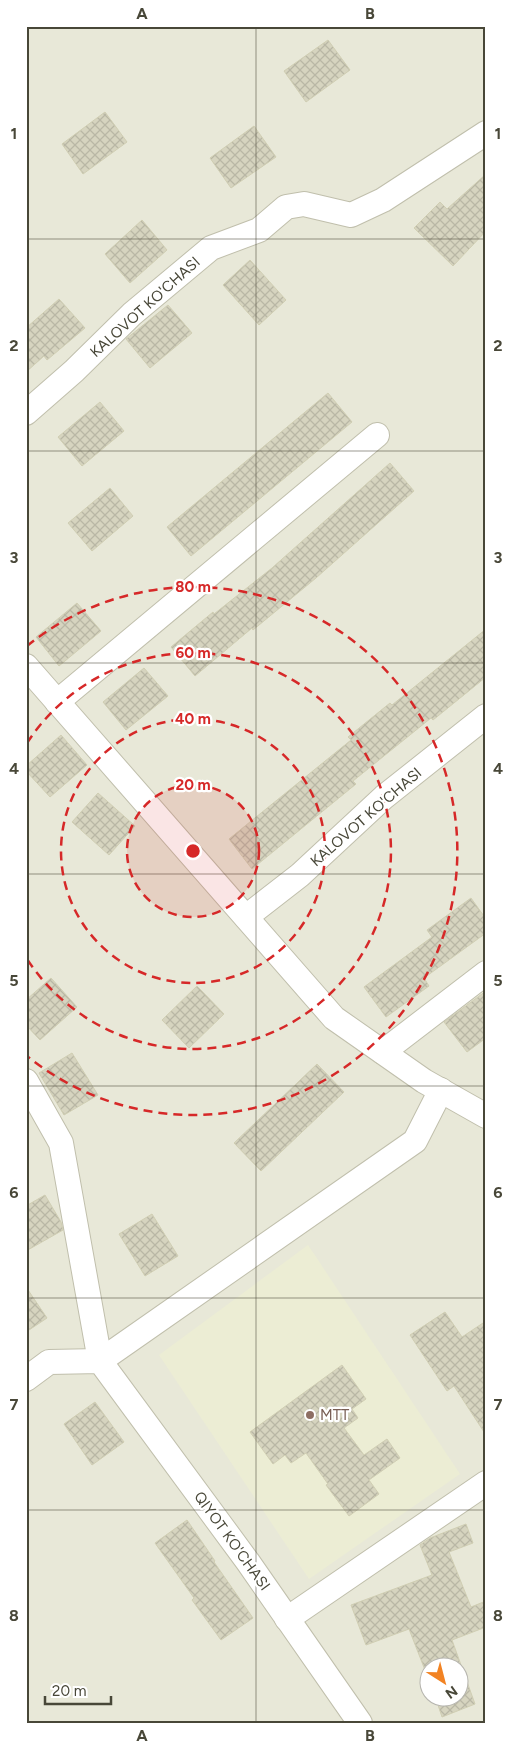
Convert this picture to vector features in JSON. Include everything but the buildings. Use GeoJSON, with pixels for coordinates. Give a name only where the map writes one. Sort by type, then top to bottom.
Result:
{"type":"FeatureCollection","features":[{"type":"Feature","properties":{"kind":"street","name":"KALOVOT KO'CHASI"},"geometry":{"type":"LineString","coordinates":[[26,413],[74,371],[132,314],[211,248],[259,230],[286,207],[304,204],[351,215],[383,200],[486,133]]}},
{"type":"Feature","properties":{"kind":"street"},"geometry":{"type":"LineString","coordinates":[[57,702],[377,434]]}},
{"type":"Feature","properties":{"kind":"street"},"geometry":{"type":"LineString","coordinates":[[26,666],[334,1018],[424,1081],[486,1116]]}},
{"type":"Feature","properties":{"kind":"street","name":"KALOVOT KO'CHASI"},"geometry":{"type":"LineString","coordinates":[[246,918],[300,875],[384,797],[486,716]]}},
{"type":"Feature","properties":{"kind":"street"},"geometry":{"type":"LineString","coordinates":[[383,1052],[486,973]]}},
{"type":"Feature","properties":{"kind":"street","name":"QIYOT KO'CHASI"},"geometry":{"type":"LineString","coordinates":[[26,1080],[61,1143],[100,1361],[248,1562],[360,1723]]}},
{"type":"Feature","properties":{"kind":"street"},"geometry":{"type":"LineString","coordinates":[[26,1379],[49,1362],[100,1361],[415,1142],[441,1090]]}},
{"type":"Feature","properties":{"kind":"street"},"geometry":{"type":"LineString","coordinates":[[287,1618],[486,1483]]}},
{"type":"Feature","properties":{"kind":"shaded area"},"geometry":{"type":"Polygon","coordinates":[[[26,26],[486,26],[486,1723],[26,1723],[26,26]]]}},
{"type":"Feature","properties":{"kind":"shaded area","name":"MTT"},"geometry":{"type":"Polygon","coordinates":[[[308,1245],[460,1474],[309,1579],[159,1355],[308,1245]]]}},
{"type":"Feature","properties":{"kind":"place","name":"MTT"},"geometry":{"type":"Point","coordinates":[310,1415]}}]}
